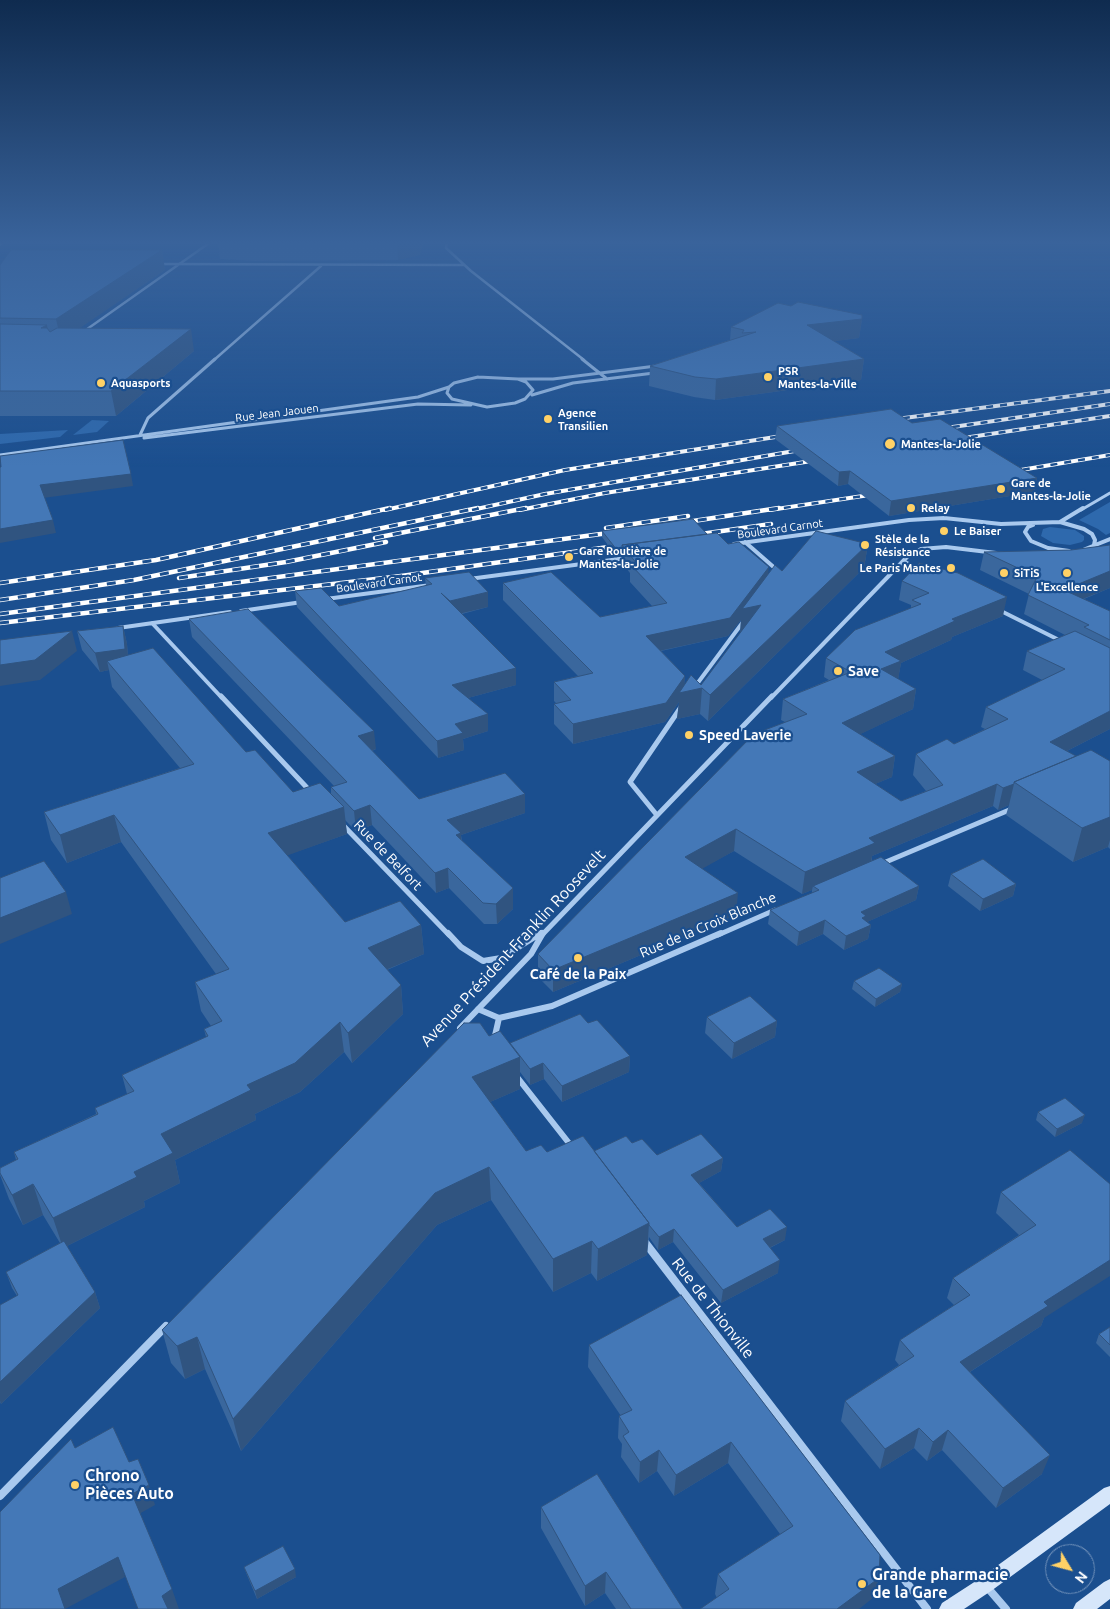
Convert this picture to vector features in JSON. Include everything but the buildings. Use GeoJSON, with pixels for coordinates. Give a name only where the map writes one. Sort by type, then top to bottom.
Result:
{"type":"FeatureCollection","features":[{"type":"Feature","properties":{"kind":"main road"},"geometry":{"type":"LineString","coordinates":[[948,1609],[985,1585],[1110,1494]]}},
{"type":"Feature","properties":{"kind":"main road"},"geometry":{"type":"LineString","coordinates":[[1082,1609],[1110,1588]]}},
{"type":"Feature","properties":{"kind":"street"},"geometry":{"type":"LineString","coordinates":[[82,333],[106,316]]}},
{"type":"Feature","properties":{"kind":"street"},"geometry":{"type":"LineString","coordinates":[[141,437],[148,418],[264,316]]}},
{"type":"Feature","properties":{"kind":"street"},"geometry":{"type":"LineString","coordinates":[[528,316],[606,379]]}},
{"type":"Feature","properties":{"kind":"street","name":"Rue Jean Jaouen"},"geometry":{"type":"LineString","coordinates":[[141,437],[418,397],[449,387],[465,379],[478,377],[553,379],[665,365]]}},
{"type":"Feature","properties":{"kind":"street","name":"Rue Jean Jaouen"},"geometry":{"type":"LineString","coordinates":[[0,455],[418,404],[487,406],[515,403],[560,385],[661,372]]}},
{"type":"Feature","properties":{"kind":"street"},"geometry":{"type":"LineString","coordinates":[[518,379],[531,386],[533,390],[532,395]]}},
{"type":"Feature","properties":{"kind":"street"},"geometry":{"type":"LineString","coordinates":[[449,387],[447,393],[452,399],[471,405]]}},
{"type":"Feature","properties":{"kind":"street"},"geometry":{"type":"LineString","coordinates":[[1060,522],[1110,493]]}},
{"type":"Feature","properties":{"kind":"street","name":"Boulevard Carnot"},"geometry":{"type":"LineString","coordinates":[[726,545],[878,524],[944,518],[980,523],[1060,522]]}},
{"type":"Feature","properties":{"kind":"street"},"geometry":{"type":"LineString","coordinates":[[1060,522],[1084,529],[1092,534],[1095,540],[1094,545]]}},
{"type":"Feature","properties":{"kind":"street"},"geometry":{"type":"LineString","coordinates":[[1037,523],[1028,527],[1025,532],[1028,538],[1038,545],[1061,550]]}},
{"type":"Feature","properties":{"kind":"street"},"geometry":{"type":"LineString","coordinates":[[1042,554],[1061,550],[1085,549],[1110,539]]}},
{"type":"Feature","properties":{"kind":"street"},"geometry":{"type":"LineString","coordinates":[[745,542],[778,571],[778,576]]}},
{"type":"Feature","properties":{"kind":"street","name":"Avenue Président Franklin Roosevelt"},"geometry":{"type":"LineString","coordinates":[[452,1035],[530,954],[543,933],[656,814],[903,561],[922,550],[946,546],[999,553]]}},
{"type":"Feature","properties":{"kind":"street"},"geometry":{"type":"LineString","coordinates":[[466,580],[632,558]]}},
{"type":"Feature","properties":{"kind":"street"},"geometry":{"type":"LineString","coordinates":[[903,561],[924,572]]}},
{"type":"Feature","properties":{"kind":"street","name":"Boulevard Carnot"},"geometry":{"type":"LineString","coordinates":[[318,600],[437,584]]}},
{"type":"Feature","properties":{"kind":"street"},"geometry":{"type":"LineString","coordinates":[[114,628],[308,601]]}},
{"type":"Feature","properties":{"kind":"street"},"geometry":{"type":"LineString","coordinates":[[995,608],[1066,644]]}},
{"type":"Feature","properties":{"kind":"street"},"geometry":{"type":"LineString","coordinates":[[688,696],[745,620]]}},
{"type":"Feature","properties":{"kind":"street"},"geometry":{"type":"LineString","coordinates":[[152,623],[315,796]]}},
{"type":"Feature","properties":{"kind":"street"},"geometry":{"type":"LineString","coordinates":[[656,814],[630,782],[682,704]]}},
{"type":"Feature","properties":{"kind":"street"},"geometry":{"type":"LineString","coordinates":[[872,868],[1019,806]]}},
{"type":"Feature","properties":{"kind":"street","name":"Rue de Belfort"},"geometry":{"type":"LineString","coordinates":[[336,818],[461,947],[477,958],[483,961],[500,958],[543,933]]}},
{"type":"Feature","properties":{"kind":"street","name":"Rue de la Croix Blanche"},"geometry":{"type":"LineString","coordinates":[[499,1018],[552,1006],[781,908]]}},
{"type":"Feature","properties":{"kind":"street"},"geometry":{"type":"LineString","coordinates":[[478,1009],[499,1018],[493,1045]]}},
{"type":"Feature","properties":{"kind":"street"},"geometry":{"type":"LineString","coordinates":[[511,1069],[578,1156]]}},
{"type":"Feature","properties":{"kind":"street","name":"Rue de Thionville"},"geometry":{"type":"LineString","coordinates":[[639,1235],[927,1609]]}},
{"type":"Feature","properties":{"kind":"street"},"geometry":{"type":"LineString","coordinates":[[0,1496],[174,1319]]}},
{"type":"Feature","properties":{"kind":"street"},"geometry":{"type":"LineString","coordinates":[[985,1585],[1006,1609]]}},
{"type":"Feature","properties":{"kind":"shaded area"},"geometry":{"type":"Polygon","coordinates":[[[92,420],[109,421],[97,432],[73,435],[92,420]]]}},
{"type":"Feature","properties":{"kind":"shaded area"},"geometry":{"type":"Polygon","coordinates":[[[68,430],[60,437],[0,444],[0,434],[68,430]]]}},
{"type":"Feature","properties":{"kind":"shaded area"},"geometry":{"type":"Polygon","coordinates":[[[1110,502],[1110,533],[1106,535],[1079,520],[1110,502]]]}},
{"type":"Feature","properties":{"kind":"shaded area"},"geometry":{"type":"Polygon","coordinates":[[[1050,527],[1075,530],[1084,536],[1084,540],[1070,545],[1053,543],[1041,536],[1043,529],[1050,527]]]}},
{"type":"Feature","properties":{"kind":"railway"},"geometry":{"type":"LineString","coordinates":[[889,420],[1110,391]]}},
{"type":"Feature","properties":{"kind":"railway"},"geometry":{"type":"LineString","coordinates":[[939,429],[1110,404]]}},
{"type":"Feature","properties":{"kind":"railway"},"geometry":{"type":"LineString","coordinates":[[957,439],[1110,416]]}},
{"type":"Feature","properties":{"kind":"railway"},"geometry":{"type":"LineString","coordinates":[[385,510],[565,470],[788,435]]}},
{"type":"Feature","properties":{"kind":"railway"},"geometry":{"type":"LineString","coordinates":[[472,510],[545,494],[806,449]]}},
{"type":"Feature","properties":{"kind":"railway"},"geometry":{"type":"LineString","coordinates":[[1009,472],[1110,455]]}},
{"type":"Feature","properties":{"kind":"railway"},"geometry":{"type":"LineString","coordinates":[[520,510],[605,493],[818,460]]}},
{"type":"Feature","properties":{"kind":"railway"},"geometry":{"type":"LineString","coordinates":[[770,510],[876,494]]}},
{"type":"Feature","properties":{"kind":"railway"},"geometry":{"type":"LineString","coordinates":[[0,583],[156,560],[390,508]]}},
{"type":"Feature","properties":{"kind":"railway"},"geometry":{"type":"LineString","coordinates":[[0,600],[134,580],[478,508]]}},
{"type":"Feature","properties":{"kind":"railway"},"geometry":{"type":"LineString","coordinates":[[375,538],[526,508]]}},
{"type":"Feature","properties":{"kind":"railway"},"geometry":{"type":"LineString","coordinates":[[680,523],[779,508]]}},
{"type":"Feature","properties":{"kind":"railway"},"geometry":{"type":"LineString","coordinates":[[606,528],[688,516]]}},
{"type":"Feature","properties":{"kind":"railway"},"geometry":{"type":"LineString","coordinates":[[694,535],[771,524]]}},
{"type":"Feature","properties":{"kind":"railway"},"geometry":{"type":"LineString","coordinates":[[0,614],[616,532]]}},
{"type":"Feature","properties":{"kind":"railway"},"geometry":{"type":"LineString","coordinates":[[179,578],[286,562],[386,542]]}},
{"type":"Feature","properties":{"kind":"railway"},"geometry":{"type":"LineString","coordinates":[[0,623],[401,576],[623,545]]}},
{"type":"Feature","properties":{"kind":"place","name":"PSR Mantes-la-Ville"},"geometry":{"type":"Point","coordinates":[768,377]}},
{"type":"Feature","properties":{"kind":"place","name":"Aquasports"},"geometry":{"type":"Point","coordinates":[101,383]}},
{"type":"Feature","properties":{"kind":"place","name":"Agence Transilien"},"geometry":{"type":"Point","coordinates":[548,419]}},
{"type":"Feature","properties":{"kind":"place","name":"Mantes-la-Jolie"},"geometry":{"type":"Point","coordinates":[890,444]}},
{"type":"Feature","properties":{"kind":"place","name":"Gare de Mantes-la-Jolie"},"geometry":{"type":"Point","coordinates":[1001,489]}},
{"type":"Feature","properties":{"kind":"place","name":"Relay"},"geometry":{"type":"Point","coordinates":[911,508]}},
{"type":"Feature","properties":{"kind":"place","name":"Le Baiser"},"geometry":{"type":"Point","coordinates":[944,531]}},
{"type":"Feature","properties":{"kind":"place","name":"Stèle de la Résistance"},"geometry":{"type":"Point","coordinates":[865,545]}},
{"type":"Feature","properties":{"kind":"place","name":"Gare Routière de Mantes-la-Jolie"},"geometry":{"type":"Point","coordinates":[569,557]}},
{"type":"Feature","properties":{"kind":"place","name":"Le Paris Mantes"},"geometry":{"type":"Point","coordinates":[951,568]}},
{"type":"Feature","properties":{"kind":"place","name":"SiTiS"},"geometry":{"type":"Point","coordinates":[1004,573]}},
{"type":"Feature","properties":{"kind":"place","name":"L'Excellence"},"geometry":{"type":"Point","coordinates":[1067,573]}},
{"type":"Feature","properties":{"kind":"place","name":"Save"},"geometry":{"type":"Point","coordinates":[838,671]}},
{"type":"Feature","properties":{"kind":"place","name":"Speed Laverie"},"geometry":{"type":"Point","coordinates":[689,735]}},
{"type":"Feature","properties":{"kind":"place","name":"Café de la Paix"},"geometry":{"type":"Point","coordinates":[578,958]}},
{"type":"Feature","properties":{"kind":"place","name":"Chrono Pièces Auto"},"geometry":{"type":"Point","coordinates":[75,1485]}},
{"type":"Feature","properties":{"kind":"place","name":"Grande pharmacie de la Gare"},"geometry":{"type":"Point","coordinates":[862,1584]}}]}
